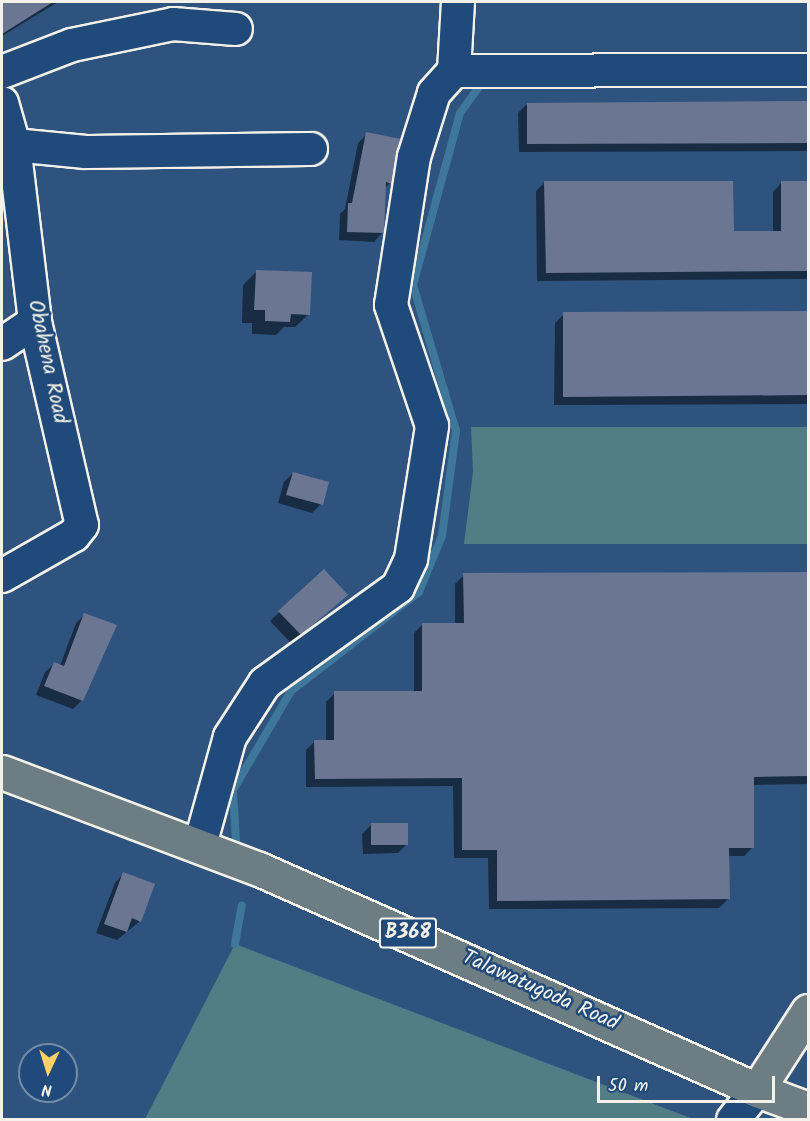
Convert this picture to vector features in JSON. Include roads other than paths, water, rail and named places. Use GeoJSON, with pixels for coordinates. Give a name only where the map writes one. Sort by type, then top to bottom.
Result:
{"type":"FeatureCollection","features":[{"type":"Feature","properties":{"kind":"main road","name":"Talawatugoda Road"},"geometry":{"type":"LineString","coordinates":[[2,772],[200,845],[429,941],[758,1090],[808,1109]]}},
{"type":"Feature","properties":{"kind":"main road"},"geometry":{"type":"LineString","coordinates":[[758,1090],[808,1011]]}},
{"type":"Feature","properties":{"kind":"street"},"geometry":{"type":"LineString","coordinates":[[200,845],[230,737],[265,683],[398,587],[411,559],[432,426],[391,305],[414,157],[434,93],[454,70],[458,2]]}},
{"type":"Feature","properties":{"kind":"street"},"geometry":{"type":"LineString","coordinates":[[2,72],[72,45],[173,24],[236,29]]}},
{"type":"Feature","properties":{"kind":"street"},"geometry":{"type":"LineString","coordinates":[[454,70],[808,70]]}},
{"type":"Feature","properties":{"kind":"street","name":"Obahena Road"},"geometry":{"type":"LineString","coordinates":[[2,103],[14,145],[35,322],[82,525],[74,535],[2,576]]}},
{"type":"Feature","properties":{"kind":"street"},"geometry":{"type":"LineString","coordinates":[[14,145],[86,152],[311,149]]}},
{"type":"Feature","properties":{"kind":"street"},"geometry":{"type":"LineString","coordinates":[[2,344],[35,322]]}},
{"type":"Feature","properties":{"kind":"street"},"geometry":{"type":"LineString","coordinates":[[733,1119],[758,1090]]}},
{"type":"Feature","properties":{"kind":"waterway"},"geometry":{"type":"LineString","coordinates":[[236,841],[233,790],[291,691],[419,592],[442,536],[456,431],[413,285],[460,113],[484,80]]}},
{"type":"Feature","properties":{"kind":"waterway"},"geometry":{"type":"LineString","coordinates":[[235,944],[242,906]]}}]}
